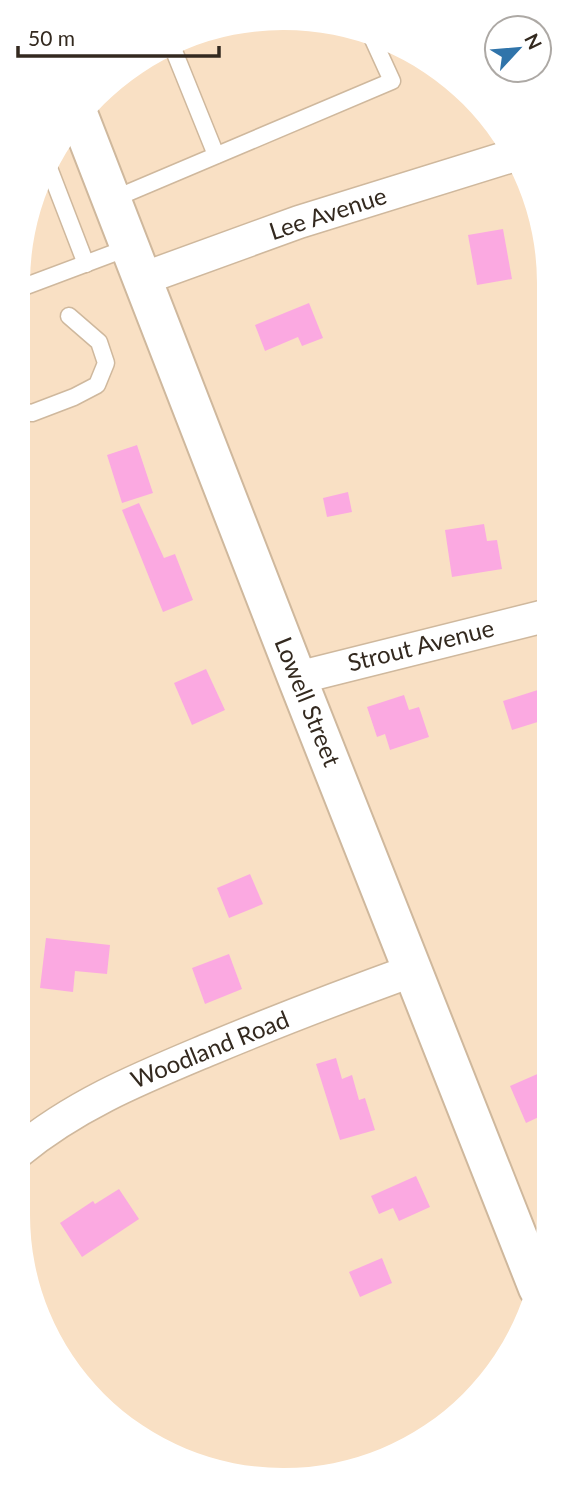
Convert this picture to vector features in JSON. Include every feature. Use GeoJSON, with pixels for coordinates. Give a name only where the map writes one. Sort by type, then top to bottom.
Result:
{"type":"FeatureCollection","features":[{"type":"Feature","properties":{"kind":"main road","name":"Lowell Street"},"geometry":{"type":"LineString","coordinates":[[83,127],[531,1270]]}},
{"type":"Feature","properties":{"kind":"street","name":"Lee Avenue"},"geometry":{"type":"LineString","coordinates":[[136,263],[299,222],[504,159]]}},
{"type":"Feature","properties":{"kind":"street","name":"Strout Avenue"},"geometry":{"type":"LineString","coordinates":[[297,678],[537,618]]}},
{"type":"Feature","properties":{"kind":"street","name":"Woodland Road"},"geometry":{"type":"LineString","coordinates":[[30,1143],[69,1114],[124,1085],[271,1024],[414,970]]}},
{"type":"Feature","properties":{"kind":"lane"},"geometry":{"type":"LineString","coordinates":[[111,200],[392,81],[377,47]]}},
{"type":"Feature","properties":{"kind":"lane"},"geometry":{"type":"LineString","coordinates":[[175,54],[216,155]]}},
{"type":"Feature","properties":{"kind":"lane"},"geometry":{"type":"LineString","coordinates":[[53,178],[86,264]]}},
{"type":"Feature","properties":{"kind":"lane"},"geometry":{"type":"LineString","coordinates":[[30,285],[86,264],[136,263]]}},
{"type":"Feature","properties":{"kind":"lane"},"geometry":{"type":"LineString","coordinates":[[30,413],[74,397],[97,385],[106,363],[99,342],[68,316]]}},
{"type":"Feature","properties":{"kind":"building"},"geometry":{"type":"Polygon","coordinates":[[[503,229],[512,279],[477,285],[468,235],[503,229]]]}},
{"type":"Feature","properties":{"kind":"building"},"geometry":{"type":"Polygon","coordinates":[[[309,303],[323,338],[302,346],[298,337],[265,351],[255,325],[309,303]]]}},
{"type":"Feature","properties":{"kind":"building"},"geometry":{"type":"Polygon","coordinates":[[[137,445],[153,493],[122,503],[107,455],[137,445]]]}},
{"type":"Feature","properties":{"kind":"building"},"geometry":{"type":"Polygon","coordinates":[[[348,492],[352,512],[327,517],[323,498],[348,492]]]}},
{"type":"Feature","properties":{"kind":"building"},"geometry":{"type":"Polygon","coordinates":[[[139,503],[164,558],[175,554],[193,600],[163,612],[122,510],[139,503]]]}},
{"type":"Feature","properties":{"kind":"building"},"geometry":{"type":"Polygon","coordinates":[[[484,524],[487,541],[497,540],[502,569],[452,577],[445,530],[484,524]]]}},
{"type":"Feature","properties":{"kind":"building"},"geometry":{"type":"Polygon","coordinates":[[[206,669],[225,710],[192,725],[174,683],[206,669]]]}},
{"type":"Feature","properties":{"kind":"building"},"geometry":{"type":"Polygon","coordinates":[[[537,690],[537,722],[512,730],[503,701],[537,690]]]}},
{"type":"Feature","properties":{"kind":"building"},"geometry":{"type":"Polygon","coordinates":[[[404,695],[409,710],[419,707],[429,737],[390,750],[385,734],[377,737],[367,707],[404,695]]]}},
{"type":"Feature","properties":{"kind":"building"},"geometry":{"type":"Polygon","coordinates":[[[250,874],[263,904],[229,918],[217,888],[250,874]]]}},
{"type":"Feature","properties":{"kind":"building"},"geometry":{"type":"Polygon","coordinates":[[[46,938],[110,945],[107,974],[75,971],[73,992],[40,988],[46,938]]]}},
{"type":"Feature","properties":{"kind":"building"},"geometry":{"type":"Polygon","coordinates":[[[229,954],[242,989],[205,1004],[192,968],[229,954]]]}},
{"type":"Feature","properties":{"kind":"building"},"geometry":{"type":"Polygon","coordinates":[[[336,1058],[342,1079],[352,1075],[359,1100],[365,1098],[375,1130],[340,1140],[316,1064],[336,1058]]]}},
{"type":"Feature","properties":{"kind":"building"},"geometry":{"type":"Polygon","coordinates":[[[537,1074],[537,1118],[526,1123],[510,1086],[537,1074]]]}},
{"type":"Feature","properties":{"kind":"building"},"geometry":{"type":"Polygon","coordinates":[[[416,1176],[430,1207],[399,1221],[393,1208],[379,1214],[371,1196],[416,1176]]]}},
{"type":"Feature","properties":{"kind":"building"},"geometry":{"type":"Polygon","coordinates":[[[119,1189],[139,1219],[82,1257],[60,1223],[93,1201],[95,1204],[119,1189]]]}},
{"type":"Feature","properties":{"kind":"building"},"geometry":{"type":"Polygon","coordinates":[[[382,1258],[392,1283],[360,1297],[349,1272],[382,1258]]]}}]}
